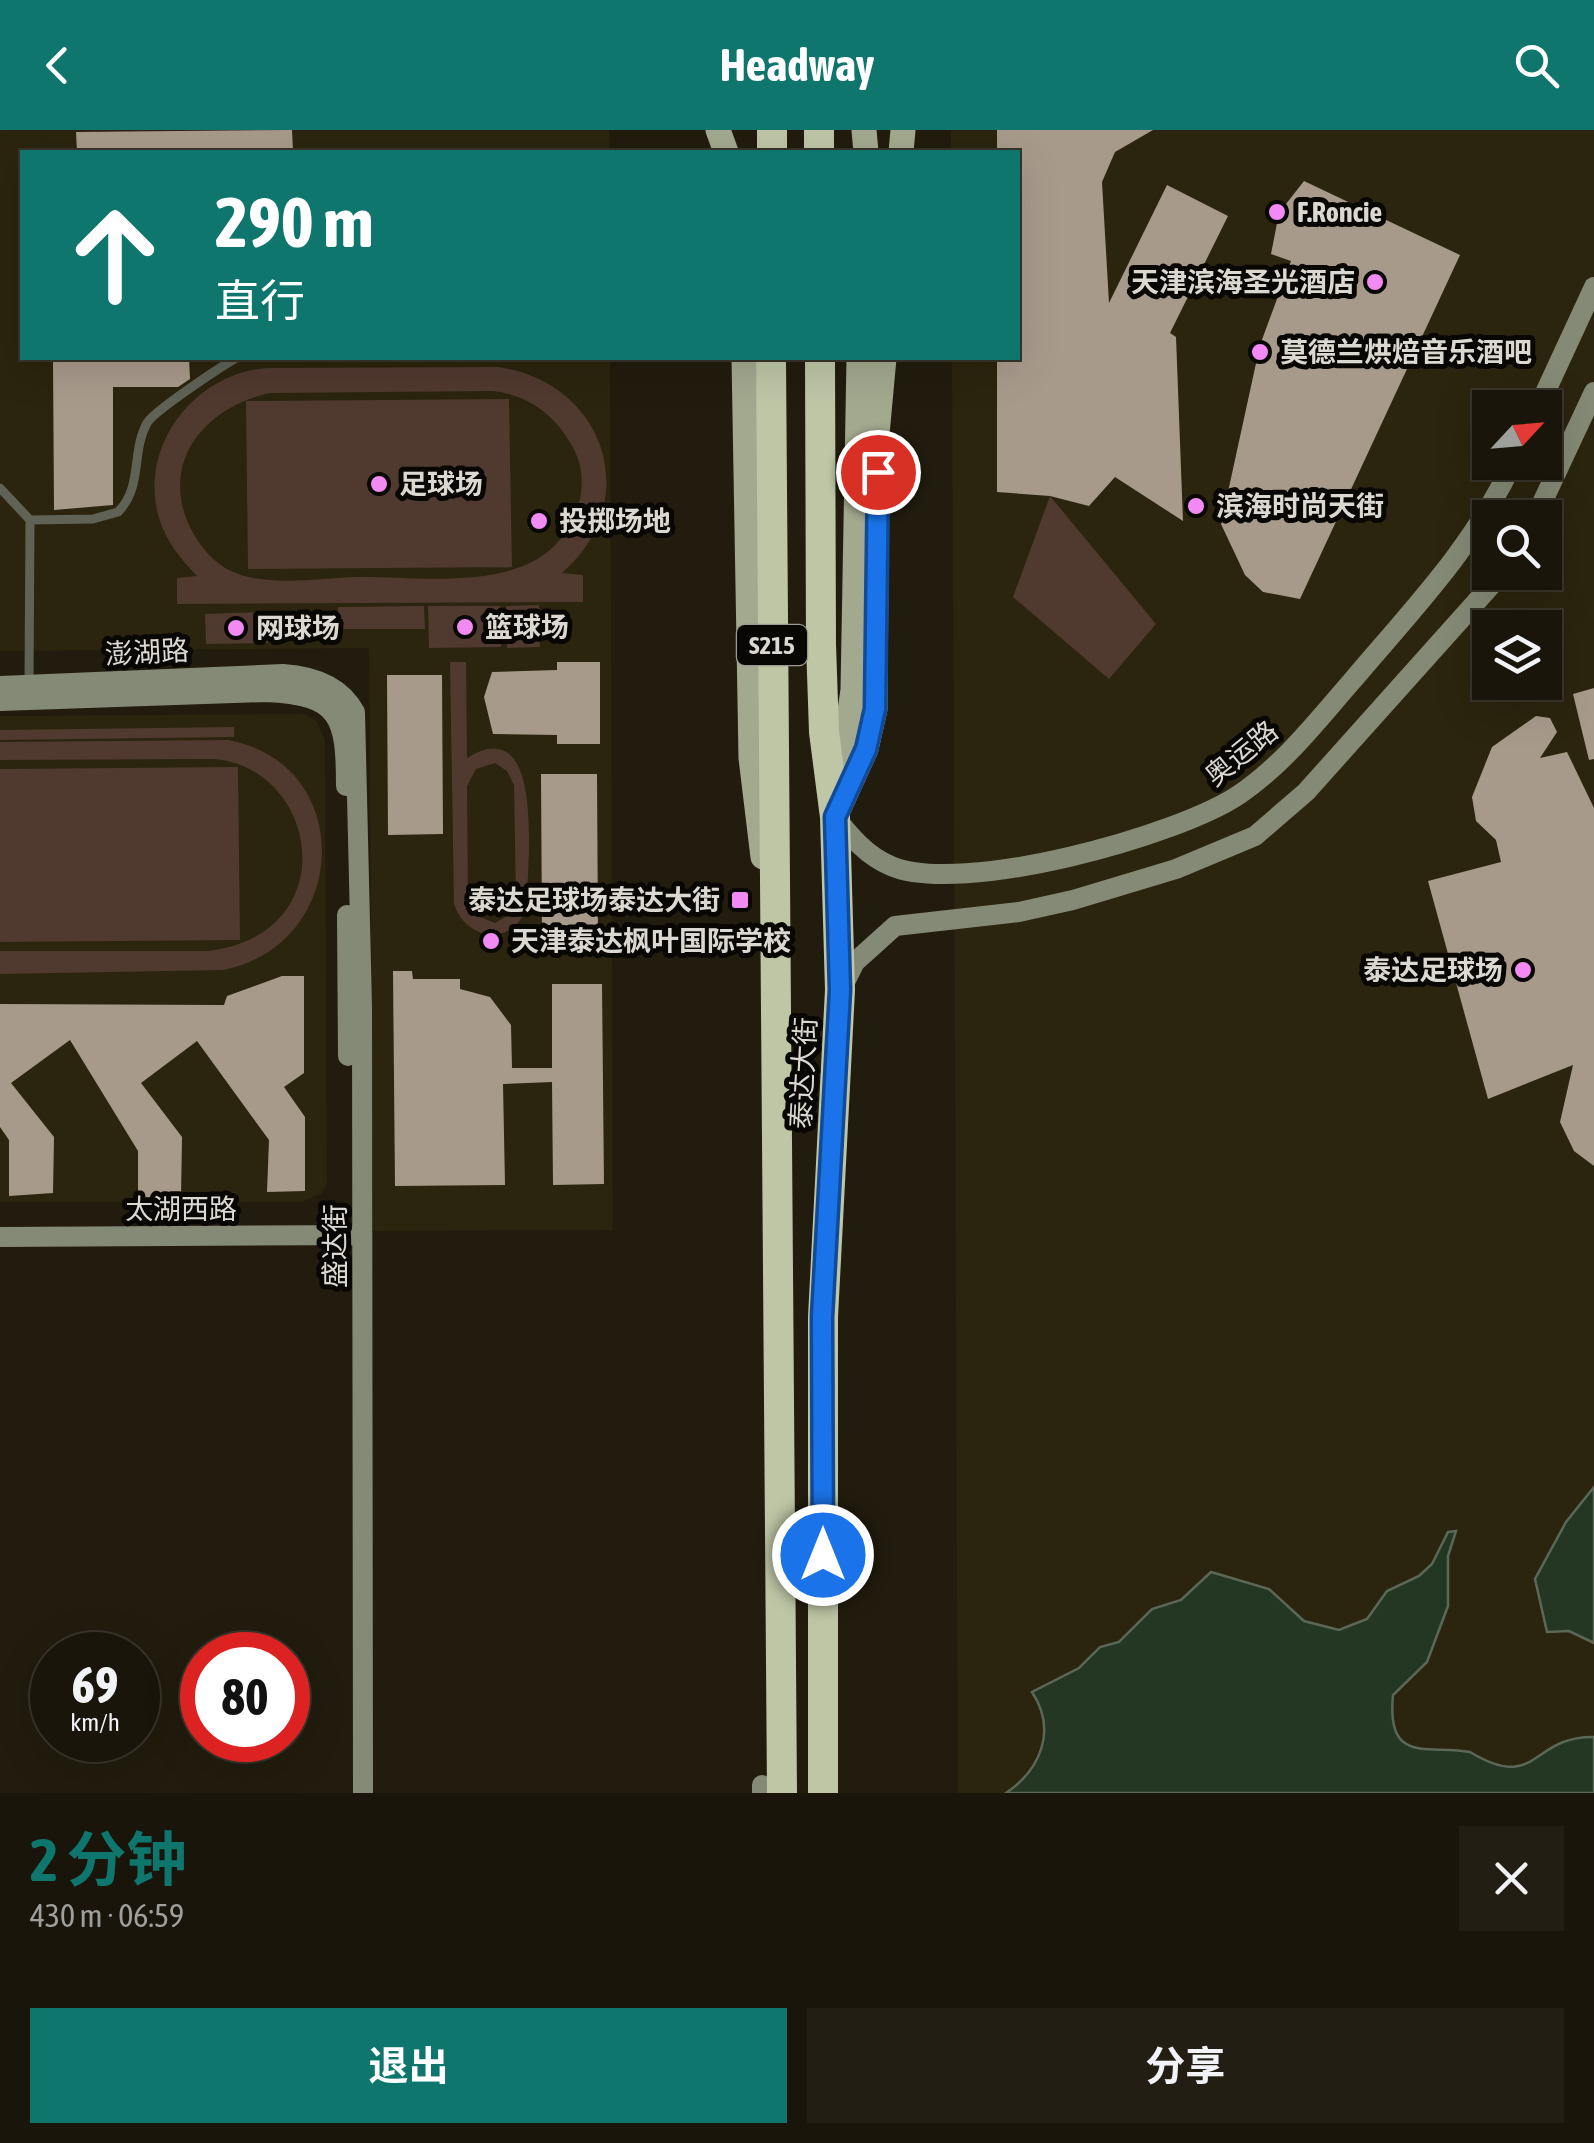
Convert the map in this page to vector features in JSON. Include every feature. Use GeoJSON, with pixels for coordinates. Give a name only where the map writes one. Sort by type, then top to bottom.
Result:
{"type":"FeatureCollection","features":[{"type":"Feature","properties":{"kind":"highway","name":"泰达大街"},"geometry":{"type":"LineString","coordinates":[[769,1790],[781,1545],[773,932],[772,360]]}},
{"type":"Feature","properties":{"kind":"highway","name":"泰达大街"},"geometry":{"type":"LineString","coordinates":[[820,360],[821,661],[835,817],[840,990],[822,1317],[823,1793]]}},
{"type":"Feature","properties":{"kind":"main road"},"geometry":{"type":"LineString","coordinates":[[744,360],[751,758],[773,932]]}},
{"type":"Feature","properties":{"kind":"main road"},"geometry":{"type":"LineString","coordinates":[[835,817],[853,690],[859,360]]}},
{"type":"Feature","properties":{"kind":"main road"},"geometry":{"type":"LineString","coordinates":[[835,817],[866,749],[875,709],[877,434],[884,360]]}},
{"type":"Feature","properties":{"kind":"street"},"geometry":{"type":"LineString","coordinates":[[1546,390],[1594,287]]}},
{"type":"Feature","properties":{"kind":"street"},"geometry":{"type":"LineString","coordinates":[[1543,500],[1594,392]]}},
{"type":"Feature","properties":{"kind":"street","name":"奥运路"},"geometry":{"type":"LineString","coordinates":[[835,817],[867,854],[894,868],[966,876],[1114,843],[1214,810],[1252,785],[1305,736],[1453,564],[1476,532],[1503,480]]}},
{"type":"Feature","properties":{"kind":"street"},"geometry":{"type":"LineString","coordinates":[[840,990],[855,962],[895,926],[1020,912],[1073,900],[1176,869],[1255,836],[1306,792],[1487,590]]}},
{"type":"Feature","properties":{"kind":"street","name":"澎湖路"},"geometry":{"type":"LineString","coordinates":[[0,686],[284,674],[319,681],[341,705]]}},
{"type":"Feature","properties":{"kind":"street","name":"澎湖路"},"geometry":{"type":"LineString","coordinates":[[0,701],[266,692],[304,694],[341,705]]}},
{"type":"Feature","properties":{"kind":"street","name":"盛达街"},"geometry":{"type":"LineString","coordinates":[[341,705],[346,772],[356,1235],[363,1793]]}},
{"type":"Feature","properties":{"kind":"street","name":"盛达街"},"geometry":{"type":"LineString","coordinates":[[352,1793],[356,1235]]}},
{"type":"Feature","properties":{"kind":"street","name":"太湖西路"},"geometry":{"type":"LineString","coordinates":[[0,1237],[356,1235]]}},
{"type":"Feature","properties":{"kind":"lane"},"geometry":{"type":"LineString","coordinates":[[30,520],[93,519],[118,512],[132,493],[148,422],[168,402],[184,396],[233,360]]}},
{"type":"Feature","properties":{"kind":"lane"},"geometry":{"type":"LineString","coordinates":[[0,488],[30,520],[30,685]]}},
{"type":"Feature","properties":{"kind":"shaded area","name":"天津泰达枫叶国际学校"},"geometry":{"type":"Polygon","coordinates":[[[0,130],[609,130],[610,150],[20,150],[20,360],[610,360],[613,1230],[373,1231],[369,648],[0,651],[0,130]]]}},
{"type":"Feature","properties":{"kind":"shaded area"},"geometry":{"type":"Polygon","coordinates":[[[951,130],[1594,130],[1594,1793],[958,1793],[952,360],[1020,360],[1020,150],[951,150],[951,130]]]}},
{"type":"Feature","properties":{"kind":"shaded area"},"geometry":{"type":"Polygon","coordinates":[[[498,367],[535,377],[565,395],[587,420],[601,449],[606,480],[602,513],[587,544],[562,573],[583,575],[583,602],[177,604],[177,578],[197,576],[170,542],[159,518],[157,465],[165,440],[178,418],[217,383],[267,368],[498,367]],[[493,391],[270,393],[232,407],[202,431],[183,464],[180,483],[188,523],[205,550],[221,565],[259,579],[451,579],[514,569],[540,557],[562,537],[577,509],[582,476],[571,444],[548,415],[517,397],[493,391]]]}},
{"type":"Feature","properties":{"kind":"shaded area","name":"足球场"},"geometry":{"type":"Polygon","coordinates":[[[509,399],[512,567],[248,569],[246,401],[509,399]]]}},
{"type":"Feature","properties":{"kind":"shaded area"},"geometry":{"type":"Polygon","coordinates":[[[1050,496],[1156,624],[1109,679],[1013,597],[1050,496]]]}},
{"type":"Feature","properties":{"kind":"shaded area","name":"篮球场"},"geometry":{"type":"Polygon","coordinates":[[[539,605],[540,647],[507,648],[506,606],[539,605]]]}},
{"type":"Feature","properties":{"kind":"shaded area"},"geometry":{"type":"Polygon","coordinates":[[[424,606],[425,629],[338,629],[338,607],[424,606]]]}},
{"type":"Feature","properties":{"kind":"shaded area","name":"篮球场"},"geometry":{"type":"Polygon","coordinates":[[[428,606],[500,606],[501,647],[429,648],[428,606]]]}},
{"type":"Feature","properties":{"kind":"shaded area","name":"网球场"},"geometry":{"type":"Polygon","coordinates":[[[267,612],[268,643],[206,644],[205,614],[267,612]]]}},
{"type":"Feature","properties":{"kind":"shaded area"},"geometry":{"type":"Polygon","coordinates":[[[450,662],[466,662],[467,758],[492,749],[510,754],[521,772],[529,827],[527,903],[514,927],[492,935],[470,926],[454,904],[450,662]],[[495,763],[476,769],[467,786],[468,900],[475,915],[495,923],[509,915],[516,901],[514,785],[507,771],[495,763]]]}},
{"type":"Feature","properties":{"kind":"shaded area"},"geometry":{"type":"Polygon","coordinates":[[[304,714],[316,720],[325,739],[327,1183],[322,1193],[302,1202],[0,1202],[0,716],[304,714]]]}},
{"type":"Feature","properties":{"kind":"shaded area"},"geometry":{"type":"Polygon","coordinates":[[[234,727],[234,737],[0,740],[0,730],[234,727]]]}},
{"type":"Feature","properties":{"kind":"shaded area"},"geometry":{"type":"Polygon","coordinates":[[[228,740],[270,755],[300,782],[317,816],[322,854],[315,892],[296,927],[265,954],[223,970],[0,974],[0,951],[206,951],[251,939],[281,916],[298,886],[302,853],[295,820],[277,791],[250,769],[214,759],[0,760],[0,742],[228,740]]]}},
{"type":"Feature","properties":{"kind":"shaded area"},"geometry":{"type":"Polygon","coordinates":[[[238,767],[240,940],[0,942],[0,769],[238,767]]]}},
{"type":"Feature","properties":{"kind":"shaded area"},"geometry":{"type":"Polygon","coordinates":[[[1594,1487],[1594,1643],[1569,1631],[1547,1632],[1535,1579],[1566,1522],[1594,1487]]]}},
{"type":"Feature","properties":{"kind":"shaded area"},"geometry":{"type":"Polygon","coordinates":[[[1456,1531],[1448,1556],[1448,1606],[1427,1662],[1393,1695],[1396,1733],[1414,1747],[1470,1752],[1509,1767],[1534,1760],[1573,1739],[1594,1737],[1594,1793],[1006,1793],[1028,1772],[1042,1748],[1043,1720],[1032,1692],[1079,1668],[1100,1647],[1119,1642],[1152,1609],[1181,1600],[1211,1572],[1269,1589],[1304,1621],[1339,1630],[1367,1619],[1387,1591],[1419,1576],[1432,1564],[1448,1532],[1456,1531]]]}},
{"type":"Feature","properties":{"kind":"building"},"geometry":{"type":"Polygon","coordinates":[[[292,130],[293,150],[77,150],[76,132],[292,130]]]}},
{"type":"Feature","properties":{"kind":"building"},"geometry":{"type":"Polygon","coordinates":[[[997,130],[1153,130],[1115,152],[1102,182],[1109,303],[1167,185],[1228,216],[1170,333],[1176,337],[1183,521],[1115,477],[1089,506],[1050,496],[997,492],[997,360],[1020,360],[1020,150],[997,150],[997,130]]]}},
{"type":"Feature","properties":{"kind":"building"},"geometry":{"type":"Polygon","coordinates":[[[1304,181],[1460,255],[1300,599],[1263,592],[1245,575],[1221,524],[1260,345],[1291,261],[1271,254],[1279,213],[1304,181]]]}},
{"type":"Feature","properties":{"kind":"building"},"geometry":{"type":"Polygon","coordinates":[[[53,360],[189,360],[190,379],[178,387],[113,387],[113,505],[54,510],[53,360]]]}},
{"type":"Feature","properties":{"kind":"building"},"geometry":{"type":"Polygon","coordinates":[[[557,662],[600,662],[600,744],[557,744],[557,735],[493,734],[484,697],[492,672],[557,670],[557,662]]]}},
{"type":"Feature","properties":{"kind":"building"},"geometry":{"type":"Polygon","coordinates":[[[387,675],[442,675],[443,834],[388,835],[387,675]]]}},
{"type":"Feature","properties":{"kind":"building"},"geometry":{"type":"Polygon","coordinates":[[[1594,688],[1594,759],[1589,760],[1573,694],[1594,688]]]}},
{"type":"Feature","properties":{"kind":"building","name":"泰达足球场"},"geometry":{"type":"Polygon","coordinates":[[[1536,716],[1550,718],[1557,732],[1540,758],[1567,752],[1594,808],[1594,1166],[1574,1151],[1560,1122],[1573,1065],[1488,1099],[1428,881],[1501,862],[1496,840],[1476,821],[1472,797],[1492,747],[1536,716]]]}},
{"type":"Feature","properties":{"kind":"building"},"geometry":{"type":"Polygon","coordinates":[[[541,774],[597,774],[598,939],[542,939],[541,774]]]}},
{"type":"Feature","properties":{"kind":"building"},"geometry":{"type":"Polygon","coordinates":[[[393,971],[412,971],[413,979],[460,979],[460,989],[490,997],[511,1025],[512,1068],[552,1068],[552,984],[602,984],[604,1184],[553,1185],[552,1082],[503,1084],[505,1185],[395,1186],[393,971]]]}},
{"type":"Feature","properties":{"kind":"building"},"geometry":{"type":"Polygon","coordinates":[[[282,976],[304,976],[304,1073],[284,1087],[305,1117],[305,1191],[267,1192],[269,1140],[197,1041],[141,1083],[182,1137],[181,1197],[138,1197],[138,1151],[70,1040],[11,1083],[54,1137],[53,1193],[9,1196],[9,1140],[0,1127],[0,1004],[224,1005],[227,996],[282,976]]]}},
{"type":"Feature","properties":{"kind":"place","name":"F.Roncie"},"geometry":{"type":"Point","coordinates":[1277,212]}},
{"type":"Feature","properties":{"kind":"place","name":"天津滨海圣光酒店"},"geometry":{"type":"Point","coordinates":[1375,282]}},
{"type":"Feature","properties":{"kind":"place","name":"莫德兰烘焙音乐酒吧"},"geometry":{"type":"Point","coordinates":[1260,352]}},
{"type":"Feature","properties":{"kind":"place","name":"足球场"},"geometry":{"type":"Point","coordinates":[379,484]}},
{"type":"Feature","properties":{"kind":"place","name":"滨海时尚天街"},"geometry":{"type":"Point","coordinates":[1196,506]}},
{"type":"Feature","properties":{"kind":"place","name":"投掷场地"},"geometry":{"type":"Point","coordinates":[539,521]}},
{"type":"Feature","properties":{"kind":"place","name":"篮球场"},"geometry":{"type":"Point","coordinates":[465,627]}},
{"type":"Feature","properties":{"kind":"place","name":"网球场"},"geometry":{"type":"Point","coordinates":[236,628]}},
{"type":"Feature","properties":{"kind":"place","name":"泰达足球场泰达大街"},"geometry":{"type":"Point","coordinates":[740,900]}},
{"type":"Feature","properties":{"kind":"place","name":"天津泰达枫叶国际学校"},"geometry":{"type":"Point","coordinates":[491,941]}},
{"type":"Feature","properties":{"kind":"place","name":"泰达足球场"},"geometry":{"type":"Point","coordinates":[1523,970]}},
{"type":"Feature","properties":{"kind":"route"},"geometry":{"type":"LineString","coordinates":[[823,1555],[822,1317],[840,990],[835,817],[866,749],[875,709],[878,472]]}}]}
